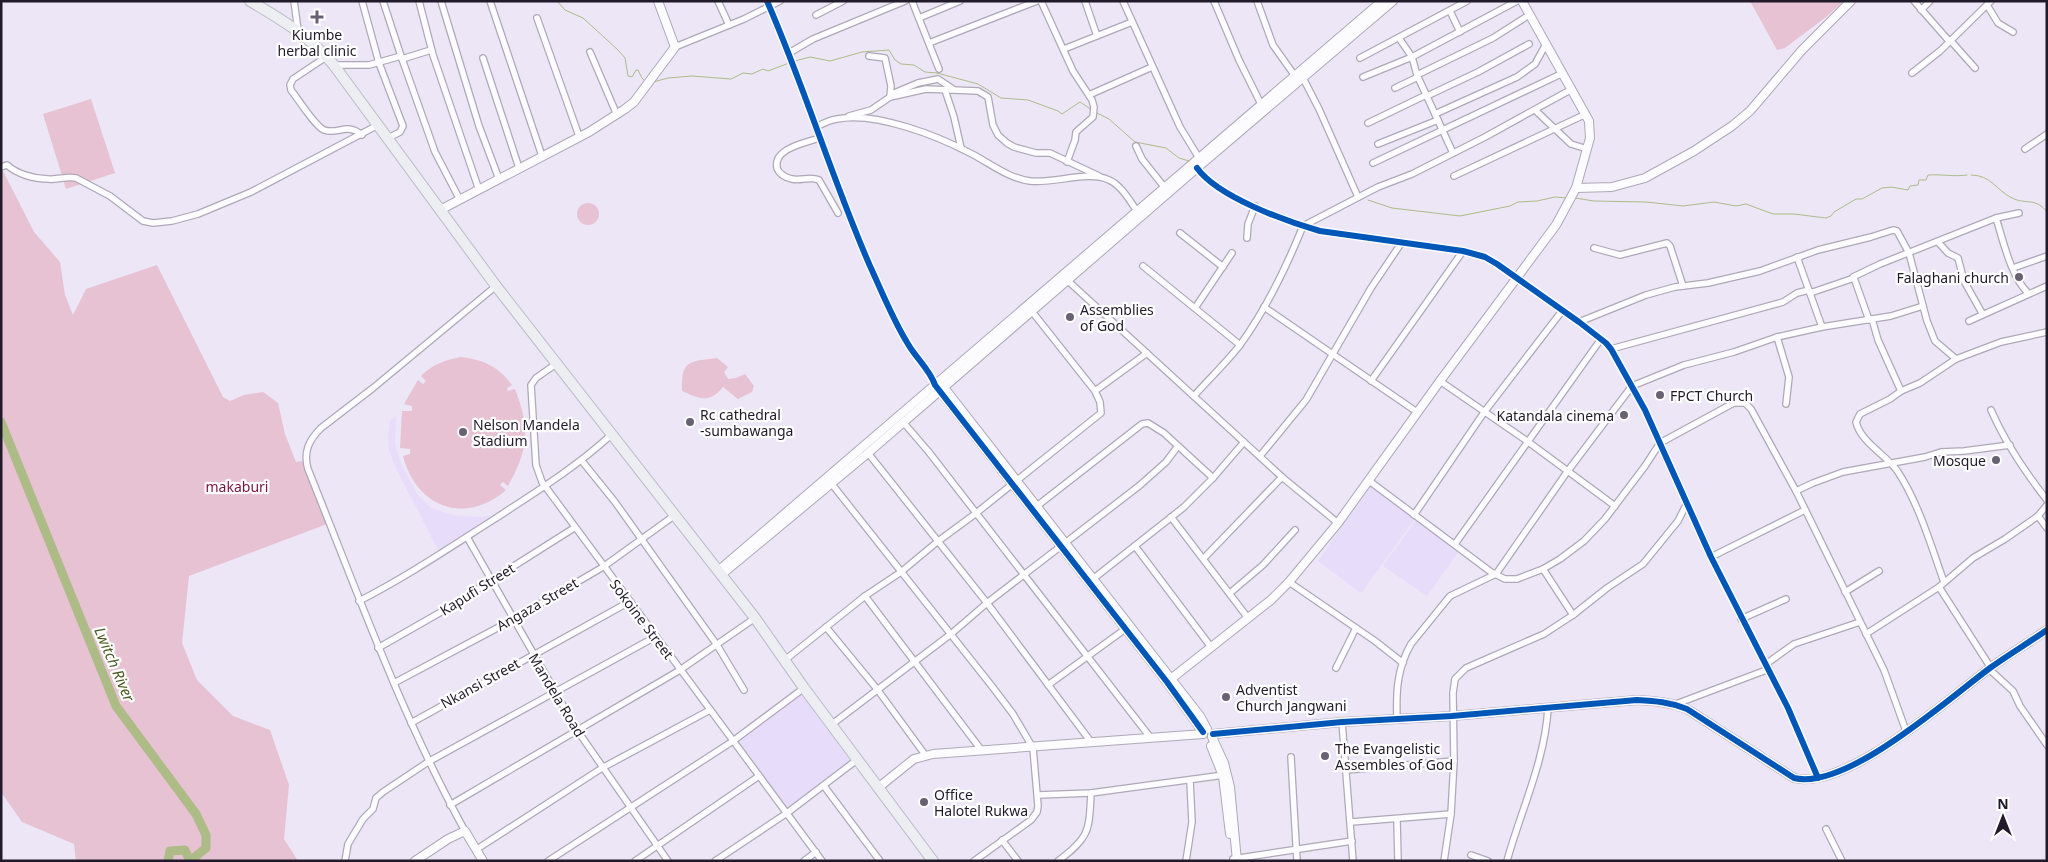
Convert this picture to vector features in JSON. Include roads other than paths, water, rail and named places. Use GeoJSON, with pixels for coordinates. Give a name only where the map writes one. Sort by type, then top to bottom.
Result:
{"type":"FeatureCollection","features":[{"type":"Feature","properties":{"kind":"highway"},"geometry":{"type":"LineString","coordinates":[[250,1],[298,30],[329,61],[496,286],[755,618],[831,725],[934,861]]}},
{"type":"Feature","properties":{"kind":"street"},"geometry":{"type":"LineString","coordinates":[[294,1],[298,30]]}},
{"type":"Feature","properties":{"kind":"street"},"geometry":{"type":"LineString","coordinates":[[362,1],[379,63],[402,126],[400,132],[388,138]]}},
{"type":"Feature","properties":{"kind":"street"},"geometry":{"type":"LineString","coordinates":[[384,1],[401,58],[435,152],[460,200]]}},
{"type":"Feature","properties":{"kind":"street"},"geometry":{"type":"LineString","coordinates":[[419,1],[431,50],[478,190]]}},
{"type":"Feature","properties":{"kind":"street"},"geometry":{"type":"LineString","coordinates":[[441,1],[479,126],[498,179]]}},
{"type":"Feature","properties":{"kind":"street"},"geometry":{"type":"LineString","coordinates":[[490,1],[542,156]]}},
{"type":"Feature","properties":{"kind":"street"},"geometry":{"type":"LineString","coordinates":[[440,210],[617,115],[634,102],[650,79],[673,53],[675,47],[658,1]]}},
{"type":"Feature","properties":{"kind":"street"},"geometry":{"type":"LineString","coordinates":[[718,1],[729,25]]}},
{"type":"Feature","properties":{"kind":"street"},"geometry":{"type":"LineString","coordinates":[[675,47],[729,25],[768,4],[780,1]]}},
{"type":"Feature","properties":{"kind":"street"},"geometry":{"type":"LineString","coordinates":[[816,15],[843,1]]}},
{"type":"Feature","properties":{"kind":"street"},"geometry":{"type":"LineString","coordinates":[[789,52],[813,39],[905,1]]}},
{"type":"Feature","properties":{"kind":"street"},"geometry":{"type":"LineString","coordinates":[[912,1],[939,70]]}},
{"type":"Feature","properties":{"kind":"street"},"geometry":{"type":"LineString","coordinates":[[919,18],[960,1]]}},
{"type":"Feature","properties":{"kind":"street"},"geometry":{"type":"LineString","coordinates":[[929,44],[1039,1],[1064,49],[1073,71],[1089,95],[1094,108],[1094,115],[1076,132],[1067,162]]}},
{"type":"Feature","properties":{"kind":"street"},"geometry":{"type":"LineString","coordinates":[[1084,1],[1097,36]]}},
{"type":"Feature","properties":{"kind":"street"},"geometry":{"type":"LineString","coordinates":[[1123,1],[1180,127],[1199,158]]}},
{"type":"Feature","properties":{"kind":"street"},"geometry":{"type":"LineString","coordinates":[[1214,1],[1263,108]]}},
{"type":"Feature","properties":{"kind":"street"},"geometry":{"type":"LineString","coordinates":[[1257,1],[1273,45],[1299,77],[1319,108],[1358,197]]}},
{"type":"Feature","properties":{"kind":"street"},"geometry":{"type":"LineString","coordinates":[[719,573],[938,384],[1067,280],[1197,168],[1382,1]]}},
{"type":"Feature","properties":{"kind":"street"},"geometry":{"type":"LineString","coordinates":[[1299,77],[1394,1]]}},
{"type":"Feature","properties":{"kind":"street"},"geometry":{"type":"LineString","coordinates":[[1360,58],[1467,1]]}},
{"type":"Feature","properties":{"kind":"street"},"geometry":{"type":"LineString","coordinates":[[1363,77],[1412,57],[1517,1]]}},
{"type":"Feature","properties":{"kind":"street"},"geometry":{"type":"LineString","coordinates":[[1169,680],[1271,600],[1289,582],[1338,523],[1417,412],[1518,278],[1556,225],[1573,195],[1588,149],[1590,129],[1586,114],[1522,1]]}},
{"type":"Feature","properties":{"kind":"street"},"geometry":{"type":"LineString","coordinates":[[1573,195],[1644,178],[1694,151],[1732,126],[1750,111],[1802,50],[1851,1]]}},
{"type":"Feature","properties":{"kind":"street"},"geometry":{"type":"LineString","coordinates":[[1914,1],[1975,68]]}},
{"type":"Feature","properties":{"kind":"street"},"geometry":{"type":"LineString","coordinates":[[1921,10],[1930,1]]}},
{"type":"Feature","properties":{"kind":"street"},"geometry":{"type":"LineString","coordinates":[[1912,74],[1950,41],[1986,3],[1998,23],[2013,32]]}},
{"type":"Feature","properties":{"kind":"street"},"geometry":{"type":"LineString","coordinates":[[768,4],[796,70],[845,209],[888,307],[908,344],[1169,680],[1208,734],[1225,775],[1235,860],[1352,841]]}},
{"type":"Feature","properties":{"kind":"street"},"geometry":{"type":"LineString","coordinates":[[1450,11],[1460,32]]}},
{"type":"Feature","properties":{"kind":"street"},"geometry":{"type":"LineString","coordinates":[[1395,88],[1493,38],[1530,15]]}},
{"type":"Feature","properties":{"kind":"street"},"geometry":{"type":"LineString","coordinates":[[537,18],[579,136]]}},
{"type":"Feature","properties":{"kind":"street"},"geometry":{"type":"LineString","coordinates":[[1064,49],[1132,22]]}},
{"type":"Feature","properties":{"kind":"street"},"geometry":{"type":"LineString","coordinates":[[1399,38],[1412,57],[1418,76],[1453,153]]}},
{"type":"Feature","properties":{"kind":"street"},"geometry":{"type":"LineString","coordinates":[[1368,124],[1478,72],[1529,44]]}},
{"type":"Feature","properties":{"kind":"street"},"geometry":{"type":"LineString","coordinates":[[1378,144],[1517,77],[1535,64],[1546,44]]}},
{"type":"Feature","properties":{"kind":"street"},"geometry":{"type":"LineString","coordinates":[[362,135],[353,129],[330,130],[321,128],[291,90],[290,85],[293,79],[329,61],[353,66],[379,63],[431,50]]}},
{"type":"Feature","properties":{"kind":"street"},"geometry":{"type":"LineString","coordinates":[[590,52],[617,115]]}},
{"type":"Feature","properties":{"kind":"street"},"geometry":{"type":"LineString","coordinates":[[868,56],[885,58],[891,86],[891,96]]}},
{"type":"Feature","properties":{"kind":"street"},"geometry":{"type":"LineString","coordinates":[[483,58],[519,168]]}},
{"type":"Feature","properties":{"kind":"street"},"geometry":{"type":"LineString","coordinates":[[1089,95],[1152,67]]}},
{"type":"Feature","properties":{"kind":"street"},"geometry":{"type":"LineString","coordinates":[[1373,163],[1442,132],[1563,73]]}},
{"type":"Feature","properties":{"kind":"street"},"geometry":{"type":"LineString","coordinates":[[816,127],[871,110],[891,96],[918,83],[938,80],[955,91]]}},
{"type":"Feature","properties":{"kind":"street"},"geometry":{"type":"LineString","coordinates":[[1194,396],[1240,345],[1284,272],[1302,226],[1358,197],[1453,153],[1572,89]]}},
{"type":"Feature","properties":{"kind":"street"},"geometry":{"type":"LineString","coordinates":[[891,96],[926,90],[978,92],[988,97],[993,125],[998,135],[1007,143],[1036,153],[1050,153],[1112,181],[1137,211]]}},
{"type":"Feature","properties":{"kind":"street"},"geometry":{"type":"LineString","coordinates":[[945,90],[961,148]]}},
{"type":"Feature","properties":{"kind":"street"},"geometry":{"type":"LineString","coordinates":[[1030,308],[1137,211],[1199,158],[1263,108]]}},
{"type":"Feature","properties":{"kind":"street"},"geometry":{"type":"LineString","coordinates":[[1535,110],[1571,144],[1588,149]]}},
{"type":"Feature","properties":{"kind":"street"},"geometry":{"type":"LineString","coordinates":[[1454,176],[1586,114]]}},
{"type":"Feature","properties":{"kind":"street"},"geometry":{"type":"LineString","coordinates":[[842,118],[885,121],[902,125],[961,148],[997,170],[1029,181],[1042,182],[1091,177],[1103,178]]}},
{"type":"Feature","properties":{"kind":"street"},"geometry":{"type":"LineString","coordinates":[[1,167],[7,165],[32,177],[49,180],[76,178],[110,196],[143,221],[161,222],[191,216],[251,192],[378,125]]}},
{"type":"Feature","properties":{"kind":"street"},"geometry":{"type":"LineString","coordinates":[[2025,149],[2047,134]]}},
{"type":"Feature","properties":{"kind":"street"},"geometry":{"type":"LineString","coordinates":[[819,138],[782,153],[778,160],[777,170],[790,179],[811,178],[819,180],[838,213]]}},
{"type":"Feature","properties":{"kind":"street"},"geometry":{"type":"LineString","coordinates":[[1136,146],[1142,159],[1165,188]]}},
{"type":"Feature","properties":{"kind":"street"},"geometry":{"type":"LineString","coordinates":[[1197,168],[1204,178],[1217,188],[1302,226],[1320,231],[1462,251],[1485,257],[1518,278],[1601,339],[1611,349],[1632,386],[1688,502],[1711,557],[1741,619],[1788,708],[1818,778]]}},
{"type":"Feature","properties":{"kind":"street"},"geometry":{"type":"LineString","coordinates":[[1247,238],[1248,224],[1255,206]]}},
{"type":"Feature","properties":{"kind":"street"},"geometry":{"type":"LineString","coordinates":[[1611,349],[1783,302],[1797,293],[1810,291],[1853,277],[1996,218],[2019,213]]}},
{"type":"Feature","properties":{"kind":"street"},"geometry":{"type":"LineString","coordinates":[[1996,218],[2013,268],[2028,293]]}},
{"type":"Feature","properties":{"kind":"street"},"geometry":{"type":"LineString","coordinates":[[1579,322],[1646,295],[1675,287],[1708,283],[1760,271],[1834,245],[1871,238],[1893,230],[1897,232],[1909,254],[1935,341],[1956,359]]}},
{"type":"Feature","properties":{"kind":"street"},"geometry":{"type":"LineString","coordinates":[[1180,233],[1223,267]]}},
{"type":"Feature","properties":{"kind":"street"},"geometry":{"type":"LineString","coordinates":[[1260,456],[1298,411],[1402,242]]}},
{"type":"Feature","properties":{"kind":"street"},"geometry":{"type":"LineString","coordinates":[[1938,242],[1948,253],[1958,258],[1964,280],[1982,313]]}},
{"type":"Feature","properties":{"kind":"street"},"geometry":{"type":"LineString","coordinates":[[1594,248],[1620,255],[1667,243],[1670,246],[1683,286]]}},
{"type":"Feature","properties":{"kind":"street"},"geometry":{"type":"LineString","coordinates":[[1371,381],[1462,251]]}},
{"type":"Feature","properties":{"kind":"street"},"geometry":{"type":"LineString","coordinates":[[1195,308],[1232,253]]}},
{"type":"Feature","properties":{"kind":"street"},"geometry":{"type":"LineString","coordinates":[[2013,268],[2047,256]]}},
{"type":"Feature","properties":{"kind":"street"},"geometry":{"type":"LineString","coordinates":[[1797,257],[1822,327]]}},
{"type":"Feature","properties":{"kind":"street"},"geometry":{"type":"LineString","coordinates":[[1143,266],[1240,345]]}},
{"type":"Feature","properties":{"kind":"street"},"geometry":{"type":"LineString","coordinates":[[1853,277],[1856,278],[1878,340],[1901,391]]}},
{"type":"Feature","properties":{"kind":"street"},"geometry":{"type":"LineString","coordinates":[[1067,280],[1282,477],[1338,523]]}},
{"type":"Feature","properties":{"kind":"street"},"geometry":{"type":"LineString","coordinates":[[483,861],[450,805],[428,762],[359,601],[308,469],[306,458],[308,446],[321,428],[373,388],[496,286]]}},
{"type":"Feature","properties":{"kind":"street"},"geometry":{"type":"LineString","coordinates":[[1969,321],[1982,313],[2047,286]]}},
{"type":"Feature","properties":{"kind":"street"},"geometry":{"type":"LineString","coordinates":[[1397,719],[1396,689],[1403,663],[1411,644],[1450,596],[1496,574],[1632,386],[1684,365],[1734,352],[1777,337],[1871,319],[1923,306]]}},
{"type":"Feature","properties":{"kind":"street"},"geometry":{"type":"LineString","coordinates":[[1264,307],[1417,412]]}},
{"type":"Feature","properties":{"kind":"street"},"geometry":{"type":"LineString","coordinates":[[785,660],[865,596],[901,572],[1101,413],[1101,406],[1095,391],[1030,308]]}},
{"type":"Feature","properties":{"kind":"street"},"geometry":{"type":"LineString","coordinates":[[1414,514],[1485,411],[1562,311]]}},
{"type":"Feature","properties":{"kind":"street"},"geometry":{"type":"LineString","coordinates":[[1944,582],[1914,503],[1897,470],[1860,431],[1856,422],[1860,414],[1935,374],[1956,359],[2001,342],[2047,332]]}},
{"type":"Feature","properties":{"kind":"street"},"geometry":{"type":"LineString","coordinates":[[1777,337],[1789,377],[1786,404]]}},
{"type":"Feature","properties":{"kind":"street"},"geometry":{"type":"LineString","coordinates":[[1455,544],[1601,339]]}},
{"type":"Feature","properties":{"kind":"street"},"geometry":{"type":"LineString","coordinates":[[1095,391],[1147,353]]}},
{"type":"Feature","properties":{"kind":"street","name":"Sokoine Street"},"geometry":{"type":"LineString","coordinates":[[556,364],[536,378],[531,385],[536,465],[539,476],[574,528],[822,861]]}},
{"type":"Feature","properties":{"kind":"street"},"geometry":{"type":"LineString","coordinates":[[1440,381],[1528,441],[1615,506]]}},
{"type":"Feature","properties":{"kind":"street"},"geometry":{"type":"LineString","coordinates":[[719,573],[903,422],[938,384]]}},
{"type":"Feature","properties":{"kind":"street"},"geometry":{"type":"LineString","coordinates":[[1368,480],[1496,574],[1505,579],[1517,579],[1560,559],[1584,541],[1615,506],[1660,443],[1734,403],[1745,403],[1751,409],[1806,510],[1866,634],[1894,696],[1906,731]]}},
{"type":"Feature","properties":{"kind":"street"},"geometry":{"type":"LineString","coordinates":[[1991,410],[2028,475],[2047,500]]}},
{"type":"Feature","properties":{"kind":"street"},"geometry":{"type":"LineString","coordinates":[[903,422],[928,451],[975,514],[1024,574],[1086,657],[1150,737]]}},
{"type":"Feature","properties":{"kind":"street"},"geometry":{"type":"LineString","coordinates":[[1037,506],[1142,424],[1148,423],[1178,446],[1213,478]]}},
{"type":"Feature","properties":{"kind":"street"},"geometry":{"type":"LineString","coordinates":[[359,601],[410,573],[545,486],[582,461],[612,435]]}},
{"type":"Feature","properties":{"kind":"street"},"geometry":{"type":"LineString","coordinates":[[1093,579],[1196,496],[1244,442]]}},
{"type":"Feature","properties":{"kind":"street"},"geometry":{"type":"LineString","coordinates":[[1796,491],[1835,475],[1941,452],[2010,445]]}},
{"type":"Feature","properties":{"kind":"street"},"geometry":{"type":"LineString","coordinates":[[831,725],[951,634],[987,603],[1158,469],[1178,446]]}},
{"type":"Feature","properties":{"kind":"street"},"geometry":{"type":"LineString","coordinates":[[868,452],[937,542],[987,603],[1091,742]]}},
{"type":"Feature","properties":{"kind":"street"},"geometry":{"type":"LineString","coordinates":[[582,461],[615,502],[717,645],[744,690]]}},
{"type":"Feature","properties":{"kind":"street"},"geometry":{"type":"LineString","coordinates":[[1204,558],[1282,477]]}},
{"type":"Feature","properties":{"kind":"street"},"geometry":{"type":"LineString","coordinates":[[1014,482],[1037,506],[1063,545],[1093,579],[1127,627]]}},
{"type":"Feature","properties":{"kind":"street"},"geometry":{"type":"LineString","coordinates":[[831,483],[1013,714],[1033,748],[1038,795],[1037,812],[1031,820],[974,861]]}},
{"type":"Feature","properties":{"kind":"street"},"geometry":{"type":"LineString","coordinates":[[1444,861],[1452,814],[1454,683],[1462,670],[1544,634],[1643,564],[1678,521],[1688,502]]}},
{"type":"Feature","properties":{"kind":"street"},"geometry":{"type":"LineString","coordinates":[[1866,634],[1939,587],[1973,558],[2038,516],[2047,505]]}},
{"type":"Feature","properties":{"kind":"street"},"geometry":{"type":"LineString","coordinates":[[1711,557],[1806,510]]}},
{"type":"Feature","properties":{"kind":"street","name":"Angaza Street"},"geometry":{"type":"LineString","coordinates":[[394,683],[514,619],[603,567],[675,515]]}},
{"type":"Feature","properties":{"kind":"street"},"geometry":{"type":"LineString","coordinates":[[2038,516],[2047,528]]}},
{"type":"Feature","properties":{"kind":"street"},"geometry":{"type":"LineString","coordinates":[[1171,517],[1248,618]]}},
{"type":"Feature","properties":{"kind":"street","name":"Kapufi Street"},"geometry":{"type":"LineString","coordinates":[[378,648],[425,621],[574,528]]}},
{"type":"Feature","properties":{"kind":"street"},"geometry":{"type":"LineString","coordinates":[[1230,593],[1263,565],[1295,530]]}},
{"type":"Feature","properties":{"kind":"street","name":"Mandela Road"},"geometry":{"type":"LineString","coordinates":[[467,537],[524,635],[553,692],[602,768],[657,847]]}},
{"type":"Feature","properties":{"kind":"street"},"geometry":{"type":"LineString","coordinates":[[1135,546],[1212,647]]}},
{"type":"Feature","properties":{"kind":"street"},"geometry":{"type":"LineString","coordinates":[[1542,569],[1573,615]]}},
{"type":"Feature","properties":{"kind":"street"},"geometry":{"type":"LineString","coordinates":[[1845,592],[1879,571]]}},
{"type":"Feature","properties":{"kind":"street"},"geometry":{"type":"LineString","coordinates":[[1289,582],[1375,640],[1403,663]]}},
{"type":"Feature","properties":{"kind":"street"},"geometry":{"type":"LineString","coordinates":[[1939,587],[1990,668],[2012,691],[2047,745]]}},
{"type":"Feature","properties":{"kind":"street"},"geometry":{"type":"LineString","coordinates":[[865,596],[982,751]]}},
{"type":"Feature","properties":{"kind":"street"},"geometry":{"type":"LineString","coordinates":[[1741,619],[1786,599]]}},
{"type":"Feature","properties":{"kind":"street","name":"Nkansi Street"},"geometry":{"type":"LineString","coordinates":[[411,722],[630,602]]}},
{"type":"Feature","properties":{"kind":"street"},"geometry":{"type":"LineString","coordinates":[[450,805],[680,670],[755,618]]}},
{"type":"Feature","properties":{"kind":"street"},"geometry":{"type":"LineString","coordinates":[[1676,704],[1767,667],[1794,644],[1860,622]]}},
{"type":"Feature","properties":{"kind":"street"},"geometry":{"type":"LineString","coordinates":[[826,627],[877,689],[926,756]]}},
{"type":"Feature","properties":{"kind":"street"},"geometry":{"type":"LineString","coordinates":[[1048,685],[1127,627]]}},
{"type":"Feature","properties":{"kind":"street"},"geometry":{"type":"LineString","coordinates":[[1336,668],[1356,628]]}},
{"type":"Feature","properties":{"kind":"street"},"geometry":{"type":"LineString","coordinates":[[879,787],[914,759],[926,756],[1637,700],[1676,704],[1687,709],[1794,778],[1803,780],[1818,778],[1864,759],[1906,731],[1990,668],[2047,630]]}},
{"type":"Feature","properties":{"kind":"street"},"geometry":{"type":"LineString","coordinates":[[344,861],[348,844],[363,819],[373,809],[376,798],[428,762],[655,637]]}},
{"type":"Feature","properties":{"kind":"street"},"geometry":{"type":"LineString","coordinates":[[548,861],[733,741],[804,688]]}},
{"type":"Feature","properties":{"kind":"street"},"geometry":{"type":"LineString","coordinates":[[1507,861],[1541,754],[1548,708]]}},
{"type":"Feature","properties":{"kind":"street"},"geometry":{"type":"LineString","coordinates":[[477,849],[602,768],[710,710]]}},
{"type":"Feature","properties":{"kind":"street"},"geometry":{"type":"LineString","coordinates":[[1342,722],[1353,861]]}},
{"type":"Feature","properties":{"kind":"street"},"geometry":{"type":"LineString","coordinates":[[1290,756],[1297,861]]}},
{"type":"Feature","properties":{"kind":"street"},"geometry":{"type":"LineString","coordinates":[[715,861],[787,813],[858,759]]}},
{"type":"Feature","properties":{"kind":"street"},"geometry":{"type":"LineString","coordinates":[[1346,770],[1454,761]]}},
{"type":"Feature","properties":{"kind":"street"},"geometry":{"type":"LineString","coordinates":[[1038,795],[1091,792],[1190,781],[1225,775]]}},
{"type":"Feature","properties":{"kind":"street"},"geometry":{"type":"LineString","coordinates":[[635,861],[759,776]]}},
{"type":"Feature","properties":{"kind":"street"},"geometry":{"type":"LineString","coordinates":[[1186,861],[1192,822],[1190,781]]}},
{"type":"Feature","properties":{"kind":"street"},"geometry":{"type":"LineString","coordinates":[[824,786],[880,861]]}},
{"type":"Feature","properties":{"kind":"street"},"geometry":{"type":"LineString","coordinates":[[1058,861],[1078,845],[1087,833],[1090,821],[1091,792]]}},
{"type":"Feature","properties":{"kind":"street"},"geometry":{"type":"LineString","coordinates":[[1350,822],[1397,820],[1452,814]]}},
{"type":"Feature","properties":{"kind":"street"},"geometry":{"type":"LineString","coordinates":[[1397,820],[1398,861]]}},
{"type":"Feature","properties":{"kind":"street"},"geometry":{"type":"LineString","coordinates":[[1826,829],[1842,861]]}},
{"type":"Feature","properties":{"kind":"street"},"geometry":{"type":"LineString","coordinates":[[415,861],[448,839],[465,831]]}},
{"type":"Feature","properties":{"kind":"street"},"geometry":{"type":"LineString","coordinates":[[1002,840],[1018,861]]}},
{"type":"Feature","properties":{"kind":"street"},"geometry":{"type":"LineString","coordinates":[[657,847],[668,861]]}},
{"type":"Feature","properties":{"kind":"street"},"geometry":{"type":"LineString","coordinates":[[804,861],[816,852]]}},
{"type":"Feature","properties":{"kind":"street"},"geometry":{"type":"LineString","coordinates":[[1471,855],[1488,861]]}},
{"type":"Feature","properties":{"kind":"waterway"},"geometry":{"type":"LineString","coordinates":[[557,1],[565,10],[583,18],[618,50],[625,58],[628,76],[632,77],[636,70],[638,70],[645,81]]}},
{"type":"Feature","properties":{"kind":"waterway"},"geometry":{"type":"LineString","coordinates":[[795,61],[810,57],[830,61],[862,52],[889,50],[895,60],[901,64],[914,65],[925,72],[937,73],[978,84],[1001,98],[1028,100],[1062,114],[1080,102],[1092,110]]}},
{"type":"Feature","properties":{"kind":"waterway"},"geometry":{"type":"LineString","coordinates":[[653,82],[668,78],[692,76],[731,79],[743,73],[752,74],[763,69],[768,71],[789,63]]}},
{"type":"Feature","properties":{"kind":"waterway"},"geometry":{"type":"LineString","coordinates":[[1097,113],[1109,119],[1135,142],[1166,148],[1179,158],[1189,161]]}},
{"type":"Feature","properties":{"kind":"waterway"},"geometry":{"type":"LineString","coordinates":[[1575,198],[1594,201],[1646,202],[1683,206],[1714,202],[1736,206],[1746,204],[1773,214],[1794,214],[1826,218],[1856,199],[1862,199],[1882,188],[1891,187],[1908,190],[1910,186],[1918,185],[1919,180],[1926,180],[1928,175],[1967,175]]}},
{"type":"Feature","properties":{"kind":"waterway"},"geometry":{"type":"LineString","coordinates":[[1971,175],[1984,177],[2006,195],[2017,200],[2039,204],[2047,212]]}},
{"type":"Feature","properties":{"kind":"waterway"},"geometry":{"type":"LineString","coordinates":[[1368,200],[1392,208],[1460,216],[1510,206],[1518,202],[1537,201],[1555,197],[1568,198]]}},
{"type":"Feature","properties":{"kind":"waterway","name":"Lwitch River"},"geometry":{"type":"LineString","coordinates":[[1,422],[116,706],[196,814],[206,835],[206,848],[190,861],[185,850],[170,851],[168,861]]}},
{"type":"Feature","properties":{"kind":"place","name":"Kiumbe herbal clinic"},"geometry":{"type":"Point","coordinates":[317,17]}},
{"type":"Feature","properties":{"kind":"place","name":"Falaghani church"},"geometry":{"type":"Point","coordinates":[2019,277]}},
{"type":"Feature","properties":{"kind":"place","name":"Assemblies of God"},"geometry":{"type":"Point","coordinates":[1070,317]}},
{"type":"Feature","properties":{"kind":"place","name":"FPCT Church"},"geometry":{"type":"Point","coordinates":[1660,395]}},
{"type":"Feature","properties":{"kind":"place","name":"Katandala cinema"},"geometry":{"type":"Point","coordinates":[1624,415]}},
{"type":"Feature","properties":{"kind":"place","name":"Rc cathedral -sumbawanga"},"geometry":{"type":"Point","coordinates":[690,422]}},
{"type":"Feature","properties":{"kind":"place","name":"Nelson Mandela Stadium"},"geometry":{"type":"Point","coordinates":[463,432]}},
{"type":"Feature","properties":{"kind":"place","name":"Mosque"},"geometry":{"type":"Point","coordinates":[1996,460]}},
{"type":"Feature","properties":{"kind":"place","name":"Adventist Church Jangwani"},"geometry":{"type":"Point","coordinates":[1226,697]}},
{"type":"Feature","properties":{"kind":"place","name":"The Evangelistic Assembles of God"},"geometry":{"type":"Point","coordinates":[1325,756]}},
{"type":"Feature","properties":{"kind":"place","name":"Office Halotel Rukwa"},"geometry":{"type":"Point","coordinates":[924,802]}},
{"type":"Feature","properties":{"kind":"park label","name":"makaburi"},"geometry":{"type":"Point","coordinates":[237,486]}}]}
